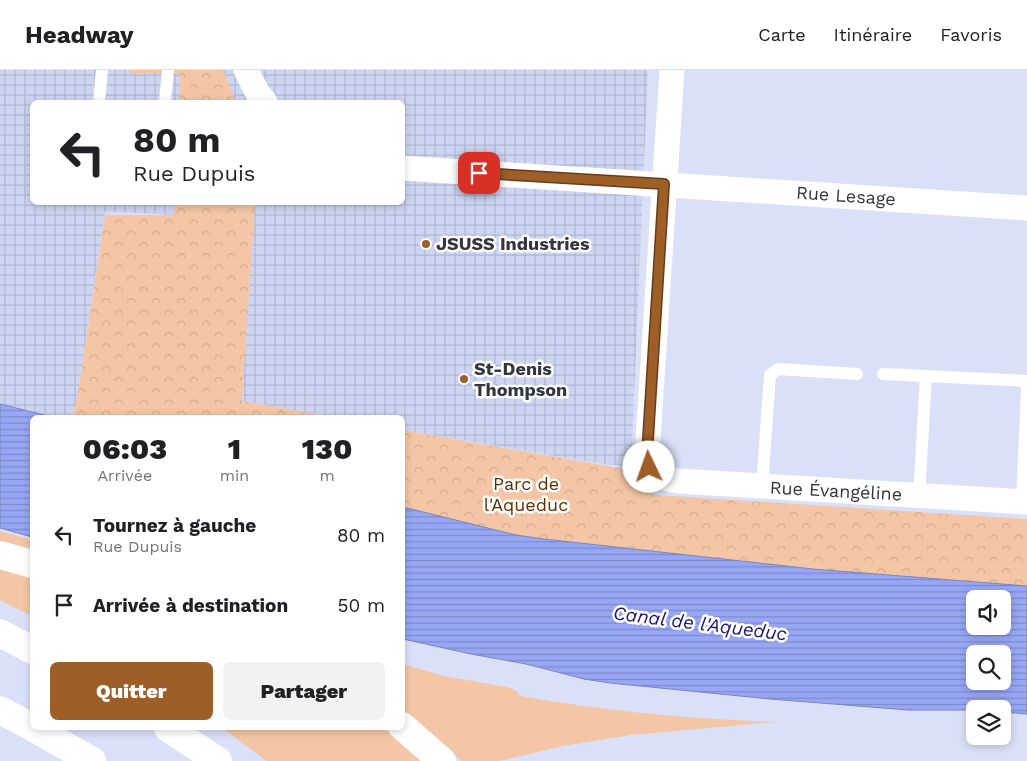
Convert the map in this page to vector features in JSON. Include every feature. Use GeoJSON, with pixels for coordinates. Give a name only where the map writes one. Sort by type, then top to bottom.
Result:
{"type":"FeatureCollection","features":[{"type":"Feature","properties":{"kind":"highway"},"geometry":{"type":"LineString","coordinates":[[0,556],[30,564]]}},
{"type":"Feature","properties":{"kind":"highway"},"geometry":{"type":"LineString","coordinates":[[0,634],[30,649]]}},
{"type":"Feature","properties":{"kind":"highway"},"geometry":{"type":"LineString","coordinates":[[0,710],[30,725]]}},
{"type":"Feature","properties":{"kind":"highway"},"geometry":{"type":"LineString","coordinates":[[405,729],[442,761]]}},
{"type":"Feature","properties":{"kind":"highway"},"geometry":{"type":"LineString","coordinates":[[38,730],[92,761]]}},
{"type":"Feature","properties":{"kind":"highway"},"geometry":{"type":"LineString","coordinates":[[171,730],[218,761]]}},
{"type":"Feature","properties":{"kind":"street"},"geometry":{"type":"LineString","coordinates":[[246,70],[257,92],[263,100]]}},
{"type":"Feature","properties":{"kind":"street"},"geometry":{"type":"LineString","coordinates":[[664,184],[672,70]]}},
{"type":"Feature","properties":{"kind":"street","name":"Rue Lesage"},"geometry":{"type":"LineString","coordinates":[[405,168],[1027,208]]}},
{"type":"Feature","properties":{"kind":"street","name":"Rue Évangéline"},"geometry":{"type":"LineString","coordinates":[[664,184],[647,455],[649,467],[657,476],[672,480],[1024,502]]}},
{"type":"Feature","properties":{"kind":"lane"},"geometry":{"type":"LineString","coordinates":[[98,100],[102,70]]}},
{"type":"Feature","properties":{"kind":"lane"},"geometry":{"type":"LineString","coordinates":[[165,100],[168,70]]}},
{"type":"Feature","properties":{"kind":"lane"},"geometry":{"type":"LineString","coordinates":[[762,486],[770,375],[778,369],[857,374]]}},
{"type":"Feature","properties":{"kind":"lane"},"geometry":{"type":"LineString","coordinates":[[883,374],[1027,381]]}},
{"type":"Feature","properties":{"kind":"lane"},"geometry":{"type":"LineString","coordinates":[[919,496],[926,376]]}},
{"type":"Feature","properties":{"kind":"lane"},"geometry":{"type":"LineString","coordinates":[[1024,502],[1027,387]]}},
{"type":"Feature","properties":{"kind":"shaded area"},"geometry":{"type":"Polygon","coordinates":[[[0,70],[130,70],[130,73],[180,73],[179,100],[30,100],[30,205],[175,205],[175,215],[105,211],[77,399],[73,415],[44,415],[0,404],[0,70]]]}},
{"type":"Feature","properties":{"kind":"shaded area"},"geometry":{"type":"Polygon","coordinates":[[[223,70],[648,70],[631,466],[602,464],[405,430],[405,415],[322,415],[242,401],[255,205],[405,205],[405,100],[235,100],[223,70]]]}},
{"type":"Feature","properties":{"kind":"green space"},"geometry":{"type":"Polygon","coordinates":[[[130,70],[223,70],[235,100],[179,100],[180,73],[130,73],[130,70]]]}},
{"type":"Feature","properties":{"kind":"green space"},"geometry":{"type":"Polygon","coordinates":[[[175,205],[255,205],[242,401],[322,415],[73,415],[77,399],[105,215],[174,215],[175,205]]]}},
{"type":"Feature","properties":{"kind":"green space","name":"Parc de l'Aqueduc"},"geometry":{"type":"Polygon","coordinates":[[[405,431],[630,470],[634,480],[640,486],[656,495],[1027,519],[1027,586],[813,569],[516,535],[405,507],[405,431]]]}},
{"type":"Feature","properties":{"kind":"green space"},"geometry":{"type":"Polygon","coordinates":[[[0,531],[30,539],[30,549],[0,541],[0,531]]]}},
{"type":"Feature","properties":{"kind":"green space"},"geometry":{"type":"Polygon","coordinates":[[[0,569],[30,577],[30,615],[0,600],[0,569]]]}},
{"type":"Feature","properties":{"kind":"green space"},"geometry":{"type":"Polygon","coordinates":[[[405,665],[444,676],[511,688],[518,692],[520,696],[584,706],[648,714],[776,722],[631,735],[563,746],[499,761],[462,761],[405,713],[405,665]]]}},
{"type":"Feature","properties":{"kind":"green space"},"geometry":{"type":"Polygon","coordinates":[[[225,730],[386,730],[424,761],[267,761],[225,730]]]}},
{"type":"Feature","properties":{"kind":"water"},"geometry":{"type":"Polygon","coordinates":[[[0,404],[44,415],[30,415],[30,536],[0,528],[0,404]]]}},
{"type":"Feature","properties":{"kind":"water","name":"Canal de l'Aqueduc"},"geometry":{"type":"Polygon","coordinates":[[[405,507],[516,535],[544,539],[813,569],[1027,586],[1027,714],[1011,713],[1011,700],[966,700],[966,710],[908,710],[610,683],[584,679],[526,664],[405,639],[405,507]]]}},
{"type":"Feature","properties":{"kind":"place","name":"JSUSS Industries"},"geometry":{"type":"Point","coordinates":[426,244]}},
{"type":"Feature","properties":{"kind":"place","name":"St-Denis Thompson"},"geometry":{"type":"Point","coordinates":[464,379]}},
{"type":"Feature","properties":{"kind":"route"},"geometry":{"type":"LineString","coordinates":[[479,173],[664,184],[647,455],[649,467]]}}]}
